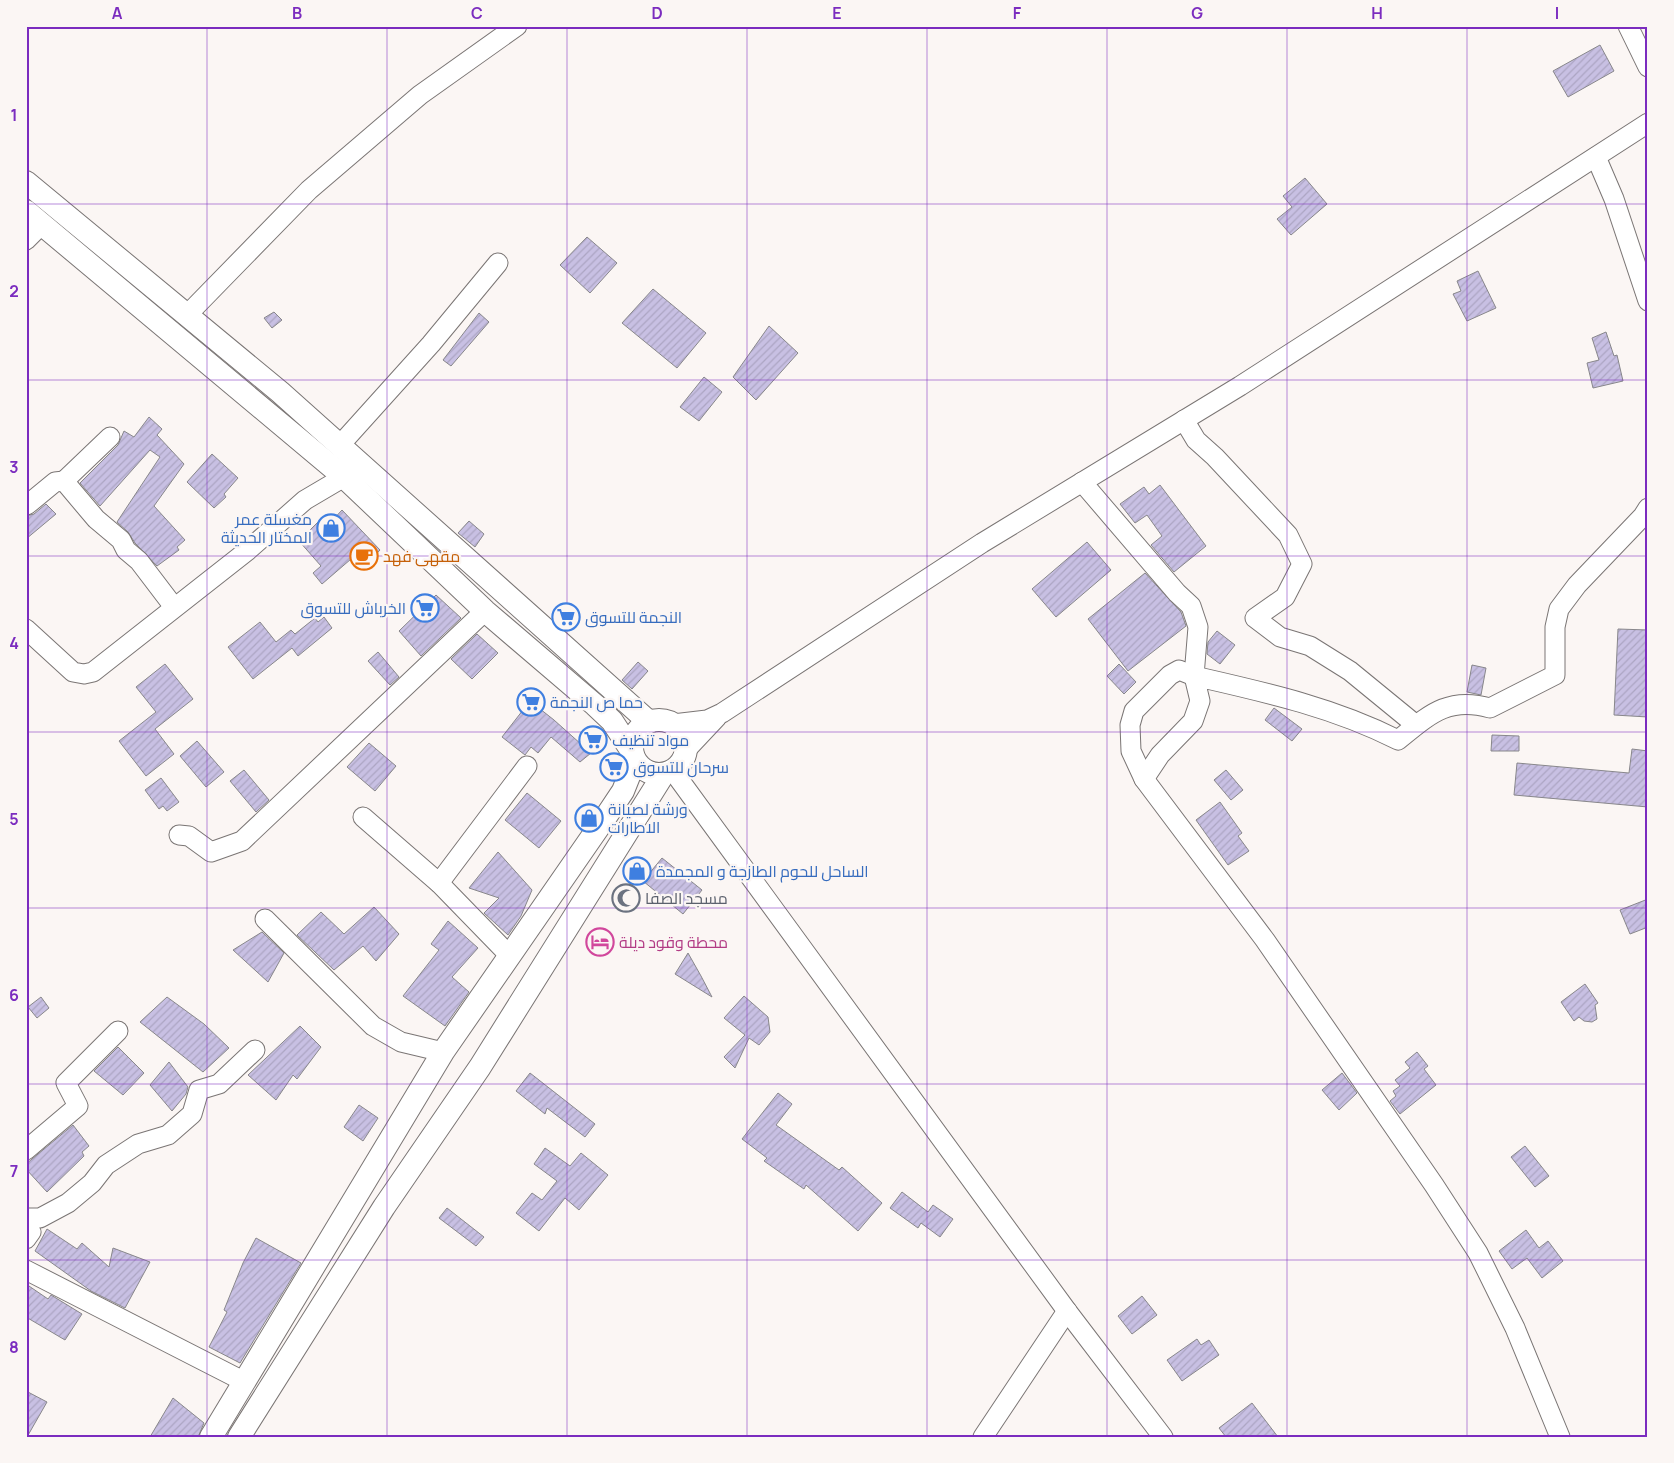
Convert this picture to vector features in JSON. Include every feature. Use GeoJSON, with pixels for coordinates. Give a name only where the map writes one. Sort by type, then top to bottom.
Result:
{"type":"FeatureCollection","features":[{"type":"Feature","properties":{"kind":"main road"},"geometry":{"type":"LineString","coordinates":[[26,182],[117,272],[344,478],[485,611],[596,705],[612,722],[633,756],[649,772],[668,773]]}},
{"type":"Feature","properties":{"kind":"main road"},"geometry":{"type":"LineString","coordinates":[[34,217],[117,272],[188,314],[340,445],[649,722]]}},
{"type":"Feature","properties":{"kind":"main road"},"geometry":{"type":"LineString","coordinates":[[211,1437],[444,1052],[622,791],[633,756],[633,738],[639,729],[649,722],[657,720],[673,724],[683,736],[686,750],[681,764],[668,773],[480,1067],[384,1208],[240,1437]]}},
{"type":"Feature","properties":{"kind":"street"},"geometry":{"type":"LineString","coordinates":[[188,314],[309,190],[420,95],[517,26]]}},
{"type":"Feature","properties":{"kind":"street"},"geometry":{"type":"LineString","coordinates":[[1628,26],[1648,68]]}},
{"type":"Feature","properties":{"kind":"street"},"geometry":{"type":"LineString","coordinates":[[673,724],[707,720],[722,713],[982,543],[1184,420],[1648,123]]}},
{"type":"Feature","properties":{"kind":"street"},"geometry":{"type":"LineString","coordinates":[[1596,157],[1614,198],[1648,301]]}},
{"type":"Feature","properties":{"kind":"street"},"geometry":{"type":"LineString","coordinates":[[26,240],[34,217]]}},
{"type":"Feature","properties":{"kind":"street"},"geometry":{"type":"LineString","coordinates":[[340,445],[431,344],[498,263]]}},
{"type":"Feature","properties":{"kind":"street"},"geometry":{"type":"LineString","coordinates":[[1184,420],[1196,440],[1215,457],[1288,535],[1302,564],[1285,597],[1255,618],[1280,637],[1310,646],[1350,671],[1416,725]]}},
{"type":"Feature","properties":{"kind":"street"},"geometry":{"type":"LineString","coordinates":[[26,505],[55,482],[64,481],[110,437]]}},
{"type":"Feature","properties":{"kind":"street"},"geometry":{"type":"LineString","coordinates":[[26,629],[73,672],[84,674],[93,672],[284,520],[305,500],[344,478]]}},
{"type":"Feature","properties":{"kind":"street"},"geometry":{"type":"LineString","coordinates":[[64,481],[96,519],[121,540],[126,550],[139,561],[174,607]]}},
{"type":"Feature","properties":{"kind":"street"},"geometry":{"type":"LineString","coordinates":[[1082,482],[1177,593],[1191,606],[1198,627],[1194,676],[1200,700],[1194,721],[1160,755],[1144,779]]}},
{"type":"Feature","properties":{"kind":"street"},"geometry":{"type":"LineString","coordinates":[[1560,1437],[1511,1320],[1478,1253],[1434,1184],[1265,940],[1144,779],[1131,751],[1130,725],[1134,711],[1170,675],[1180,670],[1194,676],[1305,702],[1345,716],[1398,740],[1416,725],[1447,706],[1471,703],[1490,708],[1555,675],[1555,627],[1559,609],[1578,585],[1643,516],[1648,508]]}},
{"type":"Feature","properties":{"kind":"street"},"geometry":{"type":"LineString","coordinates":[[179,835],[189,836],[211,852],[242,842],[485,611]]}},
{"type":"Feature","properties":{"kind":"street"},"geometry":{"type":"LineString","coordinates":[[686,750],[722,713]]}},
{"type":"Feature","properties":{"kind":"street"},"geometry":{"type":"LineString","coordinates":[[439,883],[527,766]]}},
{"type":"Feature","properties":{"kind":"street"},"geometry":{"type":"LineString","coordinates":[[668,773],[1067,1311],[1163,1437]]}},
{"type":"Feature","properties":{"kind":"street"},"geometry":{"type":"LineString","coordinates":[[363,817],[439,883],[510,955]]}},
{"type":"Feature","properties":{"kind":"street"},"geometry":{"type":"LineString","coordinates":[[265,919],[374,1026],[401,1042],[444,1052]]}},
{"type":"Feature","properties":{"kind":"street"},"geometry":{"type":"LineString","coordinates":[[26,1150],[78,1106],[66,1083],[118,1031]]}},
{"type":"Feature","properties":{"kind":"street"},"geometry":{"type":"LineString","coordinates":[[26,1218],[40,1218],[68,1203],[92,1183],[106,1165],[138,1144],[168,1135],[192,1114],[199,1090],[219,1084],[255,1050]]}},
{"type":"Feature","properties":{"kind":"street"},"geometry":{"type":"LineString","coordinates":[[26,1224],[31,1232],[26,1238]]}},
{"type":"Feature","properties":{"kind":"street"},"geometry":{"type":"LineString","coordinates":[[26,1270],[245,1382]]}},
{"type":"Feature","properties":{"kind":"street"},"geometry":{"type":"LineString","coordinates":[[983,1437],[1067,1311]]}},
{"type":"Feature","properties":{"kind":"building"},"geometry":{"type":"Polygon","coordinates":[[[1600,45],[1614,71],[1568,97],[1553,71],[1600,45]]]}},
{"type":"Feature","properties":{"kind":"building"},"geometry":{"type":"Polygon","coordinates":[[[1305,178],[1327,204],[1291,235],[1277,219],[1292,207],[1283,196],[1305,178]]]}},
{"type":"Feature","properties":{"kind":"building"},"geometry":{"type":"Polygon","coordinates":[[[587,237],[617,263],[590,293],[560,265],[587,237]]]}},
{"type":"Feature","properties":{"kind":"building"},"geometry":{"type":"Polygon","coordinates":[[[1478,271],[1496,308],[1467,321],[1453,294],[1461,291],[1457,281],[1478,271]]]}},
{"type":"Feature","properties":{"kind":"building"},"geometry":{"type":"Polygon","coordinates":[[[653,289],[706,333],[677,368],[622,323],[653,289]]]}},
{"type":"Feature","properties":{"kind":"building"},"geometry":{"type":"Polygon","coordinates":[[[274,312],[282,320],[272,328],[264,318],[274,312]]]}},
{"type":"Feature","properties":{"kind":"building"},"geometry":{"type":"Polygon","coordinates":[[[479,313],[489,322],[451,366],[443,360],[479,313]]]}},
{"type":"Feature","properties":{"kind":"building"},"geometry":{"type":"Polygon","coordinates":[[[769,326],[798,353],[756,400],[733,377],[769,326]]]}},
{"type":"Feature","properties":{"kind":"building"},"geometry":{"type":"Polygon","coordinates":[[[1606,332],[1614,356],[1617,355],[1623,381],[1593,388],[1587,363],[1599,360],[1592,338],[1606,332]]]}},
{"type":"Feature","properties":{"kind":"building"},"geometry":{"type":"Polygon","coordinates":[[[704,377],[722,392],[699,421],[680,407],[704,377]]]}},
{"type":"Feature","properties":{"kind":"building"},"geometry":{"type":"Polygon","coordinates":[[[149,417],[162,429],[157,435],[184,464],[154,506],[185,540],[177,547],[179,550],[157,566],[117,522],[160,457],[150,450],[100,506],[80,483],[118,445],[124,431],[134,437],[149,417]]]}},
{"type":"Feature","properties":{"kind":"building"},"geometry":{"type":"Polygon","coordinates":[[[212,454],[238,478],[224,494],[226,497],[214,508],[187,482],[212,454]]]}},
{"type":"Feature","properties":{"kind":"building"},"geometry":{"type":"Polygon","coordinates":[[[1160,485],[1206,546],[1174,572],[1151,545],[1162,536],[1147,515],[1135,523],[1120,504],[1144,487],[1149,494],[1160,485]]]}},
{"type":"Feature","properties":{"kind":"building"},"geometry":{"type":"Polygon","coordinates":[[[46,504],[56,514],[26,539],[26,516],[34,514],[46,504]]]}},
{"type":"Feature","properties":{"kind":"building"},"geometry":{"type":"Polygon","coordinates":[[[342,510],[380,550],[367,564],[358,553],[322,584],[313,573],[321,566],[299,541],[325,515],[331,522],[342,510]]]}},
{"type":"Feature","properties":{"kind":"building"},"geometry":{"type":"Polygon","coordinates":[[[469,521],[484,534],[475,547],[458,533],[469,521]]]}},
{"type":"Feature","properties":{"kind":"building"},"geometry":{"type":"Polygon","coordinates":[[[1087,542],[1111,570],[1056,617],[1032,589],[1087,542]]]}},
{"type":"Feature","properties":{"kind":"building"},"geometry":{"type":"Polygon","coordinates":[[[1145,573],[1181,612],[1186,626],[1128,671],[1088,619],[1145,573]]]}},
{"type":"Feature","properties":{"kind":"building"},"geometry":{"type":"Polygon","coordinates":[[[436,595],[461,618],[421,656],[399,631],[436,595]]]}},
{"type":"Feature","properties":{"kind":"building"},"geometry":{"type":"Polygon","coordinates":[[[324,617],[332,628],[298,656],[292,648],[253,679],[228,647],[260,622],[276,642],[291,630],[295,634],[315,618],[318,622],[324,617]]]}},
{"type":"Feature","properties":{"kind":"building"},"geometry":{"type":"Polygon","coordinates":[[[1618,629],[1648,630],[1648,717],[1614,715],[1618,629]]]}},
{"type":"Feature","properties":{"kind":"building"},"geometry":{"type":"Polygon","coordinates":[[[1217,631],[1235,645],[1220,664],[1207,654],[1208,642],[1217,631]]]}},
{"type":"Feature","properties":{"kind":"building"},"geometry":{"type":"Polygon","coordinates":[[[477,634],[498,653],[472,679],[451,659],[477,634]]]}},
{"type":"Feature","properties":{"kind":"building"},"geometry":{"type":"Polygon","coordinates":[[[378,652],[399,677],[390,685],[368,661],[378,652]]]}},
{"type":"Feature","properties":{"kind":"building"},"geometry":{"type":"Polygon","coordinates":[[[638,662],[648,671],[632,689],[622,680],[638,662]]]}},
{"type":"Feature","properties":{"kind":"building"},"geometry":{"type":"Polygon","coordinates":[[[165,664],[193,699],[155,729],[174,754],[146,776],[119,741],[156,712],[136,687],[165,664]]]}},
{"type":"Feature","properties":{"kind":"building"},"geometry":{"type":"Polygon","coordinates":[[[1119,664],[1136,682],[1124,694],[1107,676],[1119,664]]]}},
{"type":"Feature","properties":{"kind":"building"},"geometry":{"type":"Polygon","coordinates":[[[1472,665],[1486,668],[1481,695],[1467,692],[1472,665]]]}},
{"type":"Feature","properties":{"kind":"building"},"geometry":{"type":"Polygon","coordinates":[[[530,701],[591,753],[580,762],[551,737],[538,753],[531,747],[525,755],[502,737],[530,701]]]}},
{"type":"Feature","properties":{"kind":"building"},"geometry":{"type":"Polygon","coordinates":[[[1274,708],[1302,729],[1292,741],[1265,720],[1274,708]]]}},
{"type":"Feature","properties":{"kind":"building"},"geometry":{"type":"Polygon","coordinates":[[[1492,735],[1519,736],[1519,751],[1491,751],[1492,735]]]}},
{"type":"Feature","properties":{"kind":"building"},"geometry":{"type":"Polygon","coordinates":[[[197,741],[224,772],[206,787],[180,756],[197,741]]]}},
{"type":"Feature","properties":{"kind":"building"},"geometry":{"type":"Polygon","coordinates":[[[369,743],[396,766],[375,791],[347,767],[369,743]]]}},
{"type":"Feature","properties":{"kind":"building"},"geometry":{"type":"Polygon","coordinates":[[[1632,749],[1648,751],[1648,807],[1514,795],[1517,763],[1629,773],[1632,749]]]}},
{"type":"Feature","properties":{"kind":"building"},"geometry":{"type":"Polygon","coordinates":[[[244,770],[269,800],[256,812],[230,781],[244,770]]]}},
{"type":"Feature","properties":{"kind":"building"},"geometry":{"type":"Polygon","coordinates":[[[1226,770],[1243,790],[1231,800],[1214,780],[1226,770]]]}},
{"type":"Feature","properties":{"kind":"building"},"geometry":{"type":"Polygon","coordinates":[[[161,778],[179,802],[167,811],[163,806],[159,809],[145,790],[161,778]]]}},
{"type":"Feature","properties":{"kind":"building"},"geometry":{"type":"Polygon","coordinates":[[[527,793],[561,821],[539,848],[505,820],[527,793]]]}},
{"type":"Feature","properties":{"kind":"building"},"geometry":{"type":"Polygon","coordinates":[[[1220,802],[1242,833],[1238,836],[1249,851],[1228,865],[1196,820],[1220,802]]]}},
{"type":"Feature","properties":{"kind":"building"},"geometry":{"type":"Polygon","coordinates":[[[498,852],[532,890],[521,916],[508,935],[484,913],[499,898],[469,888],[498,852]]]}},
{"type":"Feature","properties":{"kind":"building"},"geometry":{"type":"Polygon","coordinates":[[[662,858],[702,890],[683,914],[643,881],[662,858]]]}},
{"type":"Feature","properties":{"kind":"building"},"geometry":{"type":"Polygon","coordinates":[[[1648,899],[1648,927],[1630,934],[1620,910],[1648,899]]]}},
{"type":"Feature","properties":{"kind":"building"},"geometry":{"type":"Polygon","coordinates":[[[374,907],[399,934],[376,961],[363,946],[334,970],[297,935],[321,912],[344,934],[374,907]]]}},
{"type":"Feature","properties":{"kind":"building"},"geometry":{"type":"Polygon","coordinates":[[[448,921],[478,948],[452,977],[469,992],[445,1026],[403,996],[439,950],[431,944],[448,921]]]}},
{"type":"Feature","properties":{"kind":"building"},"geometry":{"type":"Polygon","coordinates":[[[262,932],[284,953],[268,982],[233,950],[262,932]]]}},
{"type":"Feature","properties":{"kind":"building"},"geometry":{"type":"Polygon","coordinates":[[[688,953],[701,976],[712,997],[675,974],[688,953]]]}},
{"type":"Feature","properties":{"kind":"building"},"geometry":{"type":"Polygon","coordinates":[[[1585,984],[1598,1003],[1595,1005],[1597,1019],[1592,1022],[1584,1021],[1579,1017],[1574,1021],[1561,1002],[1585,984]]]}},
{"type":"Feature","properties":{"kind":"building"},"geometry":{"type":"Polygon","coordinates":[[[744,996],[768,1017],[770,1032],[759,1045],[749,1038],[735,1068],[724,1057],[745,1035],[724,1018],[744,996]]]}},
{"type":"Feature","properties":{"kind":"building"},"geometry":{"type":"Polygon","coordinates":[[[41,997],[49,1008],[37,1018],[28,1007],[41,997]]]}},
{"type":"Feature","properties":{"kind":"building"},"geometry":{"type":"Polygon","coordinates":[[[167,997],[204,1024],[229,1048],[203,1072],[140,1022],[167,997]]]}},
{"type":"Feature","properties":{"kind":"building"},"geometry":{"type":"Polygon","coordinates":[[[300,1026],[321,1047],[297,1079],[293,1075],[276,1100],[248,1075],[300,1026]]]}},
{"type":"Feature","properties":{"kind":"building"},"geometry":{"type":"Polygon","coordinates":[[[118,1047],[144,1073],[123,1095],[94,1071],[118,1047]]]}},
{"type":"Feature","properties":{"kind":"building"},"geometry":{"type":"Polygon","coordinates":[[[1417,1052],[1428,1066],[1424,1069],[1436,1085],[1400,1114],[1390,1101],[1396,1096],[1393,1091],[1400,1086],[1395,1080],[1410,1068],[1405,1062],[1417,1052]]]}},
{"type":"Feature","properties":{"kind":"building"},"geometry":{"type":"Polygon","coordinates":[[[169,1062],[188,1087],[186,1094],[172,1111],[150,1085],[169,1062]]]}},
{"type":"Feature","properties":{"kind":"building"},"geometry":{"type":"Polygon","coordinates":[[[530,1073],[595,1124],[585,1137],[547,1108],[545,1114],[516,1091],[530,1073]]]}},
{"type":"Feature","properties":{"kind":"building"},"geometry":{"type":"Polygon","coordinates":[[[1342,1073],[1357,1093],[1339,1110],[1322,1090],[1342,1073]]]}},
{"type":"Feature","properties":{"kind":"building"},"geometry":{"type":"Polygon","coordinates":[[[778,1093],[792,1104],[776,1125],[839,1170],[842,1167],[882,1203],[858,1231],[806,1185],[804,1189],[764,1161],[767,1158],[742,1139],[778,1093]]]}},
{"type":"Feature","properties":{"kind":"building"},"geometry":{"type":"Polygon","coordinates":[[[359,1105],[378,1118],[363,1141],[344,1127],[359,1105]]]}},
{"type":"Feature","properties":{"kind":"building"},"geometry":{"type":"Polygon","coordinates":[[[73,1125],[89,1146],[82,1152],[84,1156],[47,1192],[26,1169],[26,1164],[73,1125]]]}},
{"type":"Feature","properties":{"kind":"building"},"geometry":{"type":"Polygon","coordinates":[[[1525,1146],[1549,1176],[1535,1187],[1511,1157],[1525,1146]]]}},
{"type":"Feature","properties":{"kind":"building"},"geometry":{"type":"Polygon","coordinates":[[[545,1148],[570,1166],[581,1153],[608,1175],[579,1210],[565,1198],[539,1231],[516,1213],[532,1193],[542,1200],[557,1181],[534,1164],[545,1148]]]}},
{"type":"Feature","properties":{"kind":"building"},"geometry":{"type":"Polygon","coordinates":[[[902,1192],[928,1212],[933,1205],[953,1219],[940,1237],[921,1223],[918,1228],[890,1208],[902,1192]]]}},
{"type":"Feature","properties":{"kind":"building"},"geometry":{"type":"Polygon","coordinates":[[[447,1208],[484,1237],[476,1246],[439,1218],[447,1208]]]}},
{"type":"Feature","properties":{"kind":"building"},"geometry":{"type":"Polygon","coordinates":[[[47,1229],[77,1249],[82,1243],[109,1267],[113,1248],[150,1262],[125,1308],[91,1291],[35,1251],[47,1229]]]}},
{"type":"Feature","properties":{"kind":"building"},"geometry":{"type":"Polygon","coordinates":[[[1526,1230],[1539,1248],[1548,1241],[1563,1261],[1542,1278],[1527,1258],[1512,1269],[1499,1251],[1526,1230]]]}},
{"type":"Feature","properties":{"kind":"building"},"geometry":{"type":"Polygon","coordinates":[[[256,1238],[301,1263],[240,1363],[209,1347],[227,1312],[224,1310],[243,1263],[256,1238]]]}},
{"type":"Feature","properties":{"kind":"building"},"geometry":{"type":"Polygon","coordinates":[[[26,1284],[48,1299],[51,1295],[82,1314],[65,1340],[26,1317],[26,1284]]]}},
{"type":"Feature","properties":{"kind":"building"},"geometry":{"type":"Polygon","coordinates":[[[1142,1296],[1157,1315],[1132,1334],[1118,1316],[1142,1296]]]}},
{"type":"Feature","properties":{"kind":"building"},"geometry":{"type":"Polygon","coordinates":[[[1197,1339],[1201,1345],[1209,1340],[1219,1355],[1182,1381],[1167,1360],[1197,1339]]]}},
{"type":"Feature","properties":{"kind":"building"},"geometry":{"type":"Polygon","coordinates":[[[26,1391],[47,1402],[27,1437],[26,1437],[26,1391]]]}},
{"type":"Feature","properties":{"kind":"building"},"geometry":{"type":"Polygon","coordinates":[[[173,1398],[204,1423],[198,1437],[150,1437],[173,1398]]]}},
{"type":"Feature","properties":{"kind":"building"},"geometry":{"type":"Polygon","coordinates":[[[1252,1403],[1278,1437],[1226,1437],[1219,1428],[1252,1403]]]}},
{"type":"Feature","properties":{"kind":"place","name":"مغسلة عمر المختار الحديثة"},"geometry":{"type":"Point","coordinates":[331,528]}},
{"type":"Feature","properties":{"kind":"place","name":"مقهى فهد"},"geometry":{"type":"Point","coordinates":[364,556]}},
{"type":"Feature","properties":{"kind":"place","name":"الخرباش للتسوق"},"geometry":{"type":"Point","coordinates":[425,608]}},
{"type":"Feature","properties":{"kind":"place","name":"النجمة للتسوق"},"geometry":{"type":"Point","coordinates":[566,617]}},
{"type":"Feature","properties":{"kind":"place","name":"حما ص النجمة"},"geometry":{"type":"Point","coordinates":[531,702]}},
{"type":"Feature","properties":{"kind":"place","name":"مواد تنظيف"},"geometry":{"type":"Point","coordinates":[593,740]}},
{"type":"Feature","properties":{"kind":"place","name":"سرحان للتسوق"},"geometry":{"type":"Point","coordinates":[614,767]}},
{"type":"Feature","properties":{"kind":"place","name":"ورشة لصيانة الاطارات"},"geometry":{"type":"Point","coordinates":[589,818]}},
{"type":"Feature","properties":{"kind":"place","name":"الساحل للحوم الطازجة و المجمدة"},"geometry":{"type":"Point","coordinates":[637,871]}},
{"type":"Feature","properties":{"kind":"place","name":"مسجد الصفا"},"geometry":{"type":"Point","coordinates":[626,898]}},
{"type":"Feature","properties":{"kind":"place","name":"محطة وقود ديلة"},"geometry":{"type":"Point","coordinates":[600,942]}}]}
